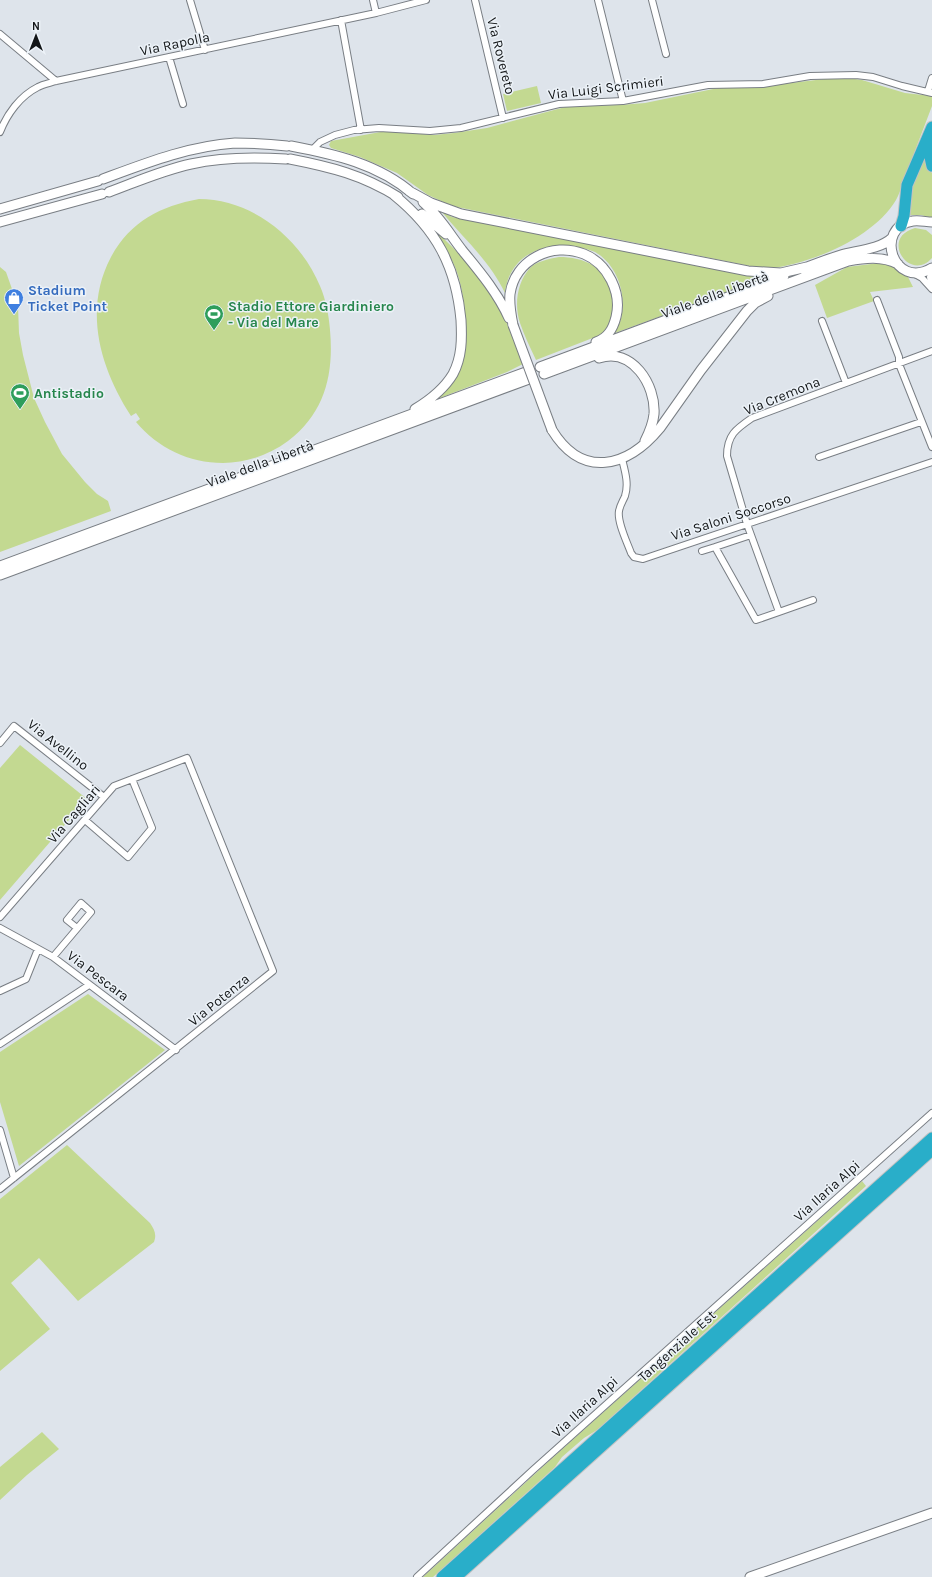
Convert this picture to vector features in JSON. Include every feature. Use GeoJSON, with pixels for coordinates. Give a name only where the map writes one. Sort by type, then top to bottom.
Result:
{"type":"FeatureCollection","features":[{"type":"Feature","properties":{"kind":"highway"},"geometry":{"type":"LineString","coordinates":[[901,226],[905,210],[907,185],[932,126]]}},
{"type":"Feature","properties":{"kind":"highway"},"geometry":{"type":"LineString","coordinates":[[932,136],[930,157],[932,166]]}},
{"type":"Feature","properties":{"kind":"highway","name":"Tangenziale Est"},"geometry":{"type":"LineString","coordinates":[[442,1577],[932,1138]]}},
{"type":"Feature","properties":{"kind":"highway","name":"Tangenziale Est"},"geometry":{"type":"LineString","coordinates":[[456,1577],[932,1150]]}},
{"type":"Feature","properties":{"kind":"highway"},"geometry":{"type":"LineString","coordinates":[[460,1577],[472,1563]]}},
{"type":"Feature","properties":{"kind":"main road"},"geometry":{"type":"LineString","coordinates":[[0,209],[100,180],[183,151],[210,146],[242,143],[289,146],[342,157],[374,169],[431,203],[461,214],[714,265],[767,273],[781,273],[807,267]]}},
{"type":"Feature","properties":{"kind":"main road"},"geometry":{"type":"LineString","coordinates":[[288,159],[293,157],[295,153],[294,149],[289,146]]}},
{"type":"Feature","properties":{"kind":"main road"},"geometry":{"type":"LineString","coordinates":[[0,222],[106,193],[164,171],[189,164],[240,157],[288,159],[324,165],[369,181],[394,195],[441,229],[461,249]]}},
{"type":"Feature","properties":{"kind":"main road"},"geometry":{"type":"LineString","coordinates":[[369,181],[374,169]]}},
{"type":"Feature","properties":{"kind":"main road"},"geometry":{"type":"LineString","coordinates":[[100,180],[96,185],[96,190],[106,193]]}},
{"type":"Feature","properties":{"kind":"main road"},"geometry":{"type":"LineString","coordinates":[[409,191],[432,210],[497,295],[513,325],[552,430],[566,449],[575,456],[597,462],[608,462],[622,459],[636,451],[652,437],[701,370],[751,307],[766,297],[832,267]]}},
{"type":"Feature","properties":{"kind":"main road"},"geometry":{"type":"LineString","coordinates":[[394,195],[409,207],[423,222],[444,253],[456,286],[462,332],[460,357],[455,370],[448,381],[433,396],[400,418]]}},
{"type":"Feature","properties":{"kind":"main road"},"geometry":{"type":"LineString","coordinates":[[901,226],[914,220],[930,223]]}},
{"type":"Feature","properties":{"kind":"main road","name":"Viale della Libertà"},"geometry":{"type":"LineString","coordinates":[[542,370],[807,267],[840,255],[888,242],[901,226]]}},
{"type":"Feature","properties":{"kind":"main road"},"geometry":{"type":"LineString","coordinates":[[892,238],[891,252],[898,264]]}},
{"type":"Feature","properties":{"kind":"main road"},"geometry":{"type":"LineString","coordinates":[[513,325],[510,295],[513,285],[522,268],[541,254],[549,251],[566,250],[584,254],[599,264],[610,277],[616,293],[617,302],[616,314],[610,332],[600,341],[542,370]]}},
{"type":"Feature","properties":{"kind":"main road","name":"Viale della Libertà"},"geometry":{"type":"LineString","coordinates":[[542,370],[848,261],[868,258],[887,260],[898,264],[910,272]]}},
{"type":"Feature","properties":{"kind":"main road"},"geometry":{"type":"LineString","coordinates":[[910,272],[923,272],[932,268]]}},
{"type":"Feature","properties":{"kind":"main road"},"geometry":{"type":"LineString","coordinates":[[542,370],[609,356],[624,359],[633,364],[641,371],[651,389],[654,407],[654,416],[649,432],[636,451]]}},
{"type":"Feature","properties":{"kind":"main road","name":"Viale della Libertà"},"geometry":{"type":"LineString","coordinates":[[0,566],[400,418],[528,376],[0,575]]}},
{"type":"Feature","properties":{"kind":"main road"},"geometry":{"type":"LineString","coordinates":[[750,1577],[932,1513]]}},
{"type":"Feature","properties":{"kind":"street"},"geometry":{"type":"LineString","coordinates":[[190,0],[205,50]]}},
{"type":"Feature","properties":{"kind":"street"},"geometry":{"type":"LineString","coordinates":[[373,0],[376,13]]}},
{"type":"Feature","properties":{"kind":"street","name":"Via Rapolla"},"geometry":{"type":"LineString","coordinates":[[0,132],[10,112],[19,102],[37,87],[56,81],[376,13],[426,0]]}},
{"type":"Feature","properties":{"kind":"street","name":"Via Rovereto"},"geometry":{"type":"LineString","coordinates":[[475,0],[504,118]]}},
{"type":"Feature","properties":{"kind":"street"},"geometry":{"type":"LineString","coordinates":[[598,0],[623,101]]}},
{"type":"Feature","properties":{"kind":"street"},"geometry":{"type":"LineString","coordinates":[[652,0],[666,54]]}},
{"type":"Feature","properties":{"kind":"street"},"geometry":{"type":"LineString","coordinates":[[341,20],[361,130]]}},
{"type":"Feature","properties":{"kind":"street"},"geometry":{"type":"LineString","coordinates":[[0,34],[56,81]]}},
{"type":"Feature","properties":{"kind":"street"},"geometry":{"type":"LineString","coordinates":[[169,58],[183,104]]}},
{"type":"Feature","properties":{"kind":"street","name":"Via Luigi Scrimieri"},"geometry":{"type":"LineString","coordinates":[[312,150],[320,142],[335,135],[361,130],[379,128],[430,131],[461,128],[560,104],[623,101],[708,86],[763,84],[810,76],[856,75],[873,77],[902,86],[930,92]]}},
{"type":"Feature","properties":{"kind":"street"},"geometry":{"type":"LineString","coordinates":[[930,92],[932,78]]}},
{"type":"Feature","properties":{"kind":"street"},"geometry":{"type":"LineString","coordinates":[[910,272],[922,278],[932,290]]}},
{"type":"Feature","properties":{"kind":"street"},"geometry":{"type":"LineString","coordinates":[[932,272],[930,280],[932,290]]}},
{"type":"Feature","properties":{"kind":"street"},"geometry":{"type":"LineString","coordinates":[[877,300],[899,357],[899,364],[932,447]]}},
{"type":"Feature","properties":{"kind":"street"},"geometry":{"type":"LineString","coordinates":[[822,321],[846,383]]}},
{"type":"Feature","properties":{"kind":"street","name":"Via Cremona"},"geometry":{"type":"LineString","coordinates":[[779,612],[747,524],[727,456],[727,445],[732,435],[739,427],[752,418],[932,351]]}},
{"type":"Feature","properties":{"kind":"street"},"geometry":{"type":"LineString","coordinates":[[819,457],[921,422]]}},
{"type":"Feature","properties":{"kind":"street","name":"Via Saloni Soccorso"},"geometry":{"type":"LineString","coordinates":[[622,459],[626,472],[626,491],[619,510],[619,515],[631,553],[634,557],[643,559],[932,462]]}},
{"type":"Feature","properties":{"kind":"street"},"geometry":{"type":"LineString","coordinates":[[702,551],[751,536]]}},
{"type":"Feature","properties":{"kind":"street"},"geometry":{"type":"LineString","coordinates":[[715,547],[756,620],[813,600]]}},
{"type":"Feature","properties":{"kind":"street","name":"Via Avellino"},"geometry":{"type":"LineString","coordinates":[[0,743],[14,726],[104,797]]}},
{"type":"Feature","properties":{"kind":"street","name":"Via Cagliari"},"geometry":{"type":"LineString","coordinates":[[0,917],[114,786],[187,758]]}},
{"type":"Feature","properties":{"kind":"street","name":"Via Potenza"},"geometry":{"type":"LineString","coordinates":[[0,1189],[176,1050],[273,971],[187,758]]}},
{"type":"Feature","properties":{"kind":"street"},"geometry":{"type":"LineString","coordinates":[[85,820],[128,857],[152,828],[132,779]]}},
{"type":"Feature","properties":{"kind":"street","name":"Via Pescara"},"geometry":{"type":"LineString","coordinates":[[0,928],[53,957],[176,1050]]}},
{"type":"Feature","properties":{"kind":"street"},"geometry":{"type":"LineString","coordinates":[[53,957],[77,928]]}},
{"type":"Feature","properties":{"kind":"street"},"geometry":{"type":"LineString","coordinates":[[0,991],[26,979],[38,949]]}},
{"type":"Feature","properties":{"kind":"street"},"geometry":{"type":"LineString","coordinates":[[0,1044],[89,985]]}},
{"type":"Feature","properties":{"kind":"street","name":"Via Ilaria Alpi"},"geometry":{"type":"LineString","coordinates":[[417,1577],[533,1470],[932,1113]]}},
{"type":"Feature","properties":{"kind":"street"},"geometry":{"type":"LineString","coordinates":[[0,1130],[14,1178]]}},
{"type":"Feature","properties":{"kind":"green space"},"geometry":{"type":"Polygon","coordinates":[[[841,77],[862,80],[905,93],[932,96],[932,106],[907,173],[896,200],[886,214],[872,227],[856,238],[819,256],[800,262],[765,269],[452,206],[428,195],[397,173],[360,157],[331,148],[329,145],[331,141],[386,131],[434,135],[487,128],[569,106],[645,103],[718,88],[774,85],[841,77]]]}},
{"type":"Feature","properties":{"kind":"green space"},"geometry":{"type":"Polygon","coordinates":[[[537,86],[541,103],[507,111],[503,94],[537,86]]]}},
{"type":"Feature","properties":{"kind":"green space"},"geometry":{"type":"Polygon","coordinates":[[[925,150],[929,169],[932,173],[932,218],[921,215],[908,215],[909,196],[925,150]]]}},
{"type":"Feature","properties":{"kind":"green space","name":"Stadio Ettore Giardiniero - Via del Mare"},"geometry":{"type":"Polygon","coordinates":[[[199,199],[219,201],[237,206],[272,224],[287,237],[311,268],[326,302],[329,319],[331,346],[328,377],[319,405],[311,418],[301,430],[281,446],[265,454],[240,462],[210,462],[186,457],[154,439],[136,422],[140,419],[136,413],[131,416],[120,398],[104,359],[99,338],[97,318],[98,297],[103,277],[111,257],[119,245],[127,234],[137,225],[159,211],[171,206],[199,199]]]}},
{"type":"Feature","properties":{"kind":"green space"},"geometry":{"type":"Polygon","coordinates":[[[441,211],[452,217],[605,247],[771,276],[612,334],[620,322],[623,302],[622,292],[615,273],[610,265],[595,252],[571,246],[547,247],[537,250],[527,255],[512,270],[505,293],[499,281],[484,260],[441,211]]]}},
{"type":"Feature","properties":{"kind":"green space"},"geometry":{"type":"Polygon","coordinates":[[[915,228],[926,230],[932,235],[932,258],[923,264],[915,265],[907,262],[902,256],[899,248],[899,240],[904,233],[915,228]]]}},
{"type":"Feature","properties":{"kind":"green space"},"geometry":{"type":"Polygon","coordinates":[[[433,229],[471,266],[495,298],[504,316],[523,364],[507,372],[432,401],[446,390],[456,378],[461,367],[466,339],[466,323],[459,278],[450,257],[433,229]]]}},
{"type":"Feature","properties":{"kind":"green space"},"geometry":{"type":"Polygon","coordinates":[[[559,257],[581,260],[594,266],[600,271],[612,294],[614,312],[609,328],[603,334],[536,360],[525,337],[518,316],[518,294],[522,280],[530,268],[540,262],[559,257]]]}},
{"type":"Feature","properties":{"kind":"green space"},"geometry":{"type":"Polygon","coordinates":[[[887,262],[908,277],[913,287],[870,292],[874,301],[827,318],[815,285],[847,267],[887,262]]]}},
{"type":"Feature","properties":{"kind":"green space","name":"Antistadio"},"geometry":{"type":"Polygon","coordinates":[[[0,267],[6,272],[18,306],[19,333],[34,398],[62,454],[85,482],[97,494],[108,501],[111,511],[0,552],[0,267]]]}},
{"type":"Feature","properties":{"kind":"green space"},"geometry":{"type":"Polygon","coordinates":[[[20,745],[87,799],[0,900],[0,768],[20,745]]]}},
{"type":"Feature","properties":{"kind":"green space"},"geometry":{"type":"Polygon","coordinates":[[[88,994],[165,1050],[19,1166],[0,1102],[0,1052],[88,994]]]}},
{"type":"Feature","properties":{"kind":"green space"},"geometry":{"type":"Polygon","coordinates":[[[67,1145],[150,1223],[155,1232],[155,1239],[154,1242],[78,1301],[39,1258],[11,1283],[50,1329],[0,1371],[0,1199],[67,1145]]]}},
{"type":"Feature","properties":{"kind":"green space"},"geometry":{"type":"Polygon","coordinates":[[[862,1181],[866,1186],[597,1430],[584,1438],[562,1457],[555,1467],[433,1577],[423,1577],[549,1461],[862,1181]]]}},
{"type":"Feature","properties":{"kind":"green space"},"geometry":{"type":"Polygon","coordinates":[[[42,1432],[59,1449],[27,1475],[0,1500],[0,1467],[42,1432]]]}},
{"type":"Feature","properties":{"kind":"place","name":"Stadium Ticket Point"},"geometry":{"type":"Point","coordinates":[14,315]}},
{"type":"Feature","properties":{"kind":"place","name":"Stadio Ettore Giardiniero - Via del Mare"},"geometry":{"type":"Point","coordinates":[214,331]}},
{"type":"Feature","properties":{"kind":"place","name":"Antistadio"},"geometry":{"type":"Point","coordinates":[20,410]}}]}
